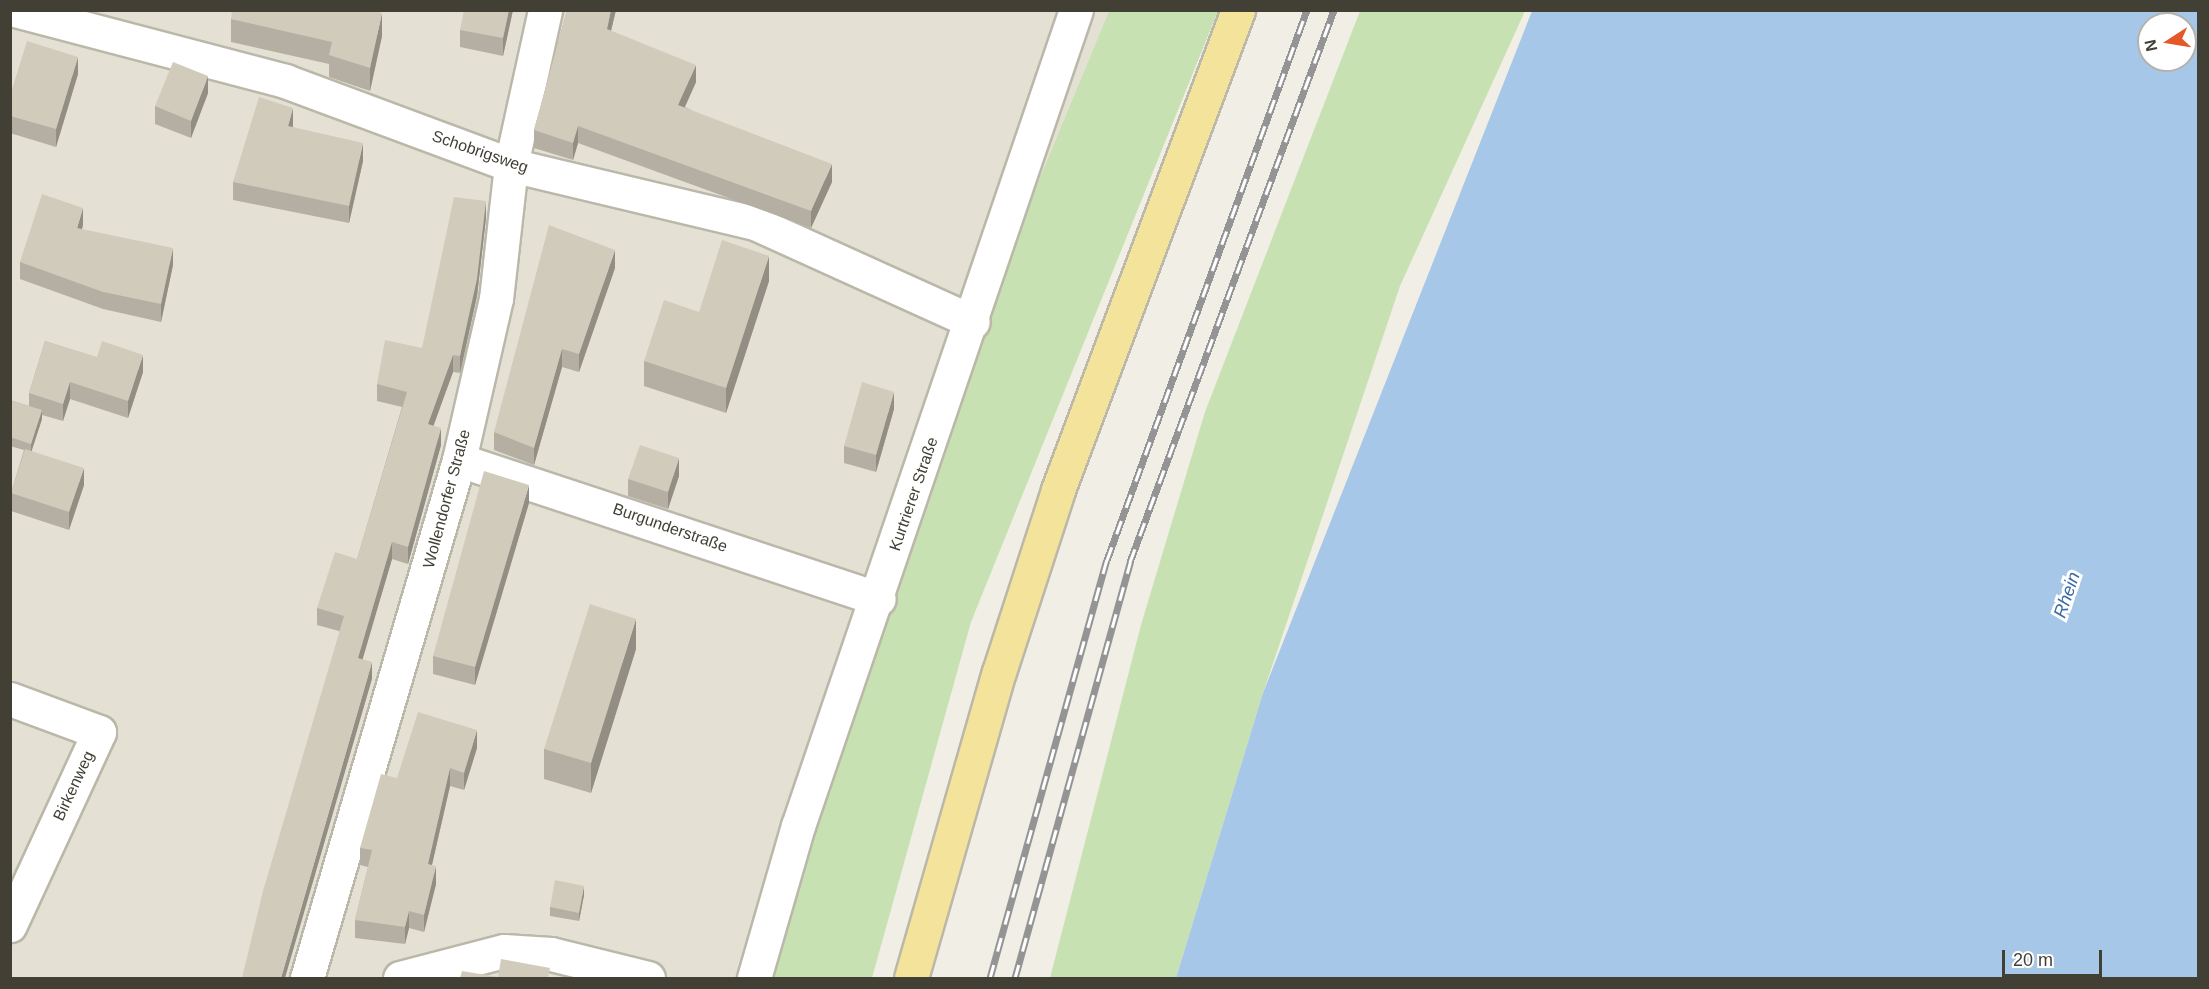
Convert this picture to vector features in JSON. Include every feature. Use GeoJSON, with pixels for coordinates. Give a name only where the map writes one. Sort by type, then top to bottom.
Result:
{"type":"FeatureCollection","features":[{"type":"Feature","properties":{"kind":"main road"},"geometry":{"type":"LineString","coordinates":[[911,978],[999,672],[1058,490],[1238,10]]}},
{"type":"Feature","properties":{"kind":"street","name":"Schobrigsweg"},"geometry":{"type":"LineString","coordinates":[[15,10],[285,81],[511,165],[755,223],[973,322]]}},
{"type":"Feature","properties":{"kind":"street","name":"Wollendorfer Straße"},"geometry":{"type":"LineString","coordinates":[[307,978],[459,460],[496,299],[511,165],[544,10]]}},
{"type":"Feature","properties":{"kind":"street","name":"Kurtrierer Straße"},"geometry":{"type":"LineString","coordinates":[[754,978],[798,826],[879,599],[1076,10]]}},
{"type":"Feature","properties":{"kind":"street","name":"Burgunderstraße"},"geometry":{"type":"LineString","coordinates":[[459,460],[879,599]]}},
{"type":"Feature","properties":{"kind":"street","name":"Birkenweg"},"geometry":{"type":"LineString","coordinates":[[10,699],[99,732],[10,925]]}},
{"type":"Feature","properties":{"kind":"street"},"geometry":{"type":"LineString","coordinates":[[400,978],[504,951],[551,954],[648,978]]}},
{"type":"Feature","properties":{"kind":"shaded area"},"geometry":{"type":"Polygon","coordinates":[[[10,11],[1109,11],[971,344],[766,978],[11,978],[10,11]]]}},
{"type":"Feature","properties":{"kind":"green space"},"geometry":{"type":"Polygon","coordinates":[[[1109,11],[1218,11],[971,622],[872,978],[766,978],[971,344],[1109,11]]]}},
{"type":"Feature","properties":{"kind":"green space"},"geometry":{"type":"Polygon","coordinates":[[[1360,11],[1525,11],[1400,286],[1263,693],[1176,978],[1050,978],[1141,625],[1205,412],[1360,11]]]}},
{"type":"Feature","properties":{"kind":"water","name":"Rhein"},"geometry":{"type":"Polygon","coordinates":[[[1532,11],[2198,11],[2198,978],[1176,978],[1263,693],[1532,11]]]}},
{"type":"Feature","properties":{"kind":"building"},"geometry":{"type":"Polygon","coordinates":[[[232,10],[371,10],[382,13],[370,68],[329,55],[332,42],[231,19],[232,10]]]}},
{"type":"Feature","properties":{"kind":"building"},"geometry":{"type":"Polygon","coordinates":[[[464,10],[509,10],[503,38],[460,30],[464,10]]]}},
{"type":"Feature","properties":{"kind":"building"},"geometry":{"type":"Polygon","coordinates":[[[567,10],[611,10],[607,29],[696,65],[678,105],[832,164],[811,211],[578,126],[573,143],[534,130],[567,10]]]}},
{"type":"Feature","properties":{"kind":"building"},"geometry":{"type":"Polygon","coordinates":[[[27,41],[78,57],[56,129],[10,116],[10,96],[27,41]]]}},
{"type":"Feature","properties":{"kind":"building"},"geometry":{"type":"Polygon","coordinates":[[[173,62],[208,76],[191,121],[155,106],[173,62]]]}},
{"type":"Feature","properties":{"kind":"building"},"geometry":{"type":"Polygon","coordinates":[[[259,97],[293,108],[288,126],[363,143],[349,206],[233,182],[259,97]]]}},
{"type":"Feature","properties":{"kind":"building"},"geometry":{"type":"Polygon","coordinates":[[[42,194],[83,208],[77,228],[173,248],[161,304],[103,292],[20,262],[42,194]]]}},
{"type":"Feature","properties":{"kind":"building"},"geometry":{"type":"Polygon","coordinates":[[[454,197],[486,201],[477,279],[460,356],[453,355],[428,424],[441,428],[408,547],[392,542],[358,658],[372,662],[281,978],[242,978],[263,891],[344,616],[317,608],[335,552],[357,559],[407,392],[377,384],[385,340],[422,348],[454,197]]]}},
{"type":"Feature","properties":{"kind":"building"},"geometry":{"type":"Polygon","coordinates":[[[549,225],[615,250],[579,354],[562,349],[534,448],[494,432],[549,225]]]}},
{"type":"Feature","properties":{"kind":"building"},"geometry":{"type":"Polygon","coordinates":[[[722,240],[769,256],[726,388],[644,361],[664,300],[699,312],[722,240]]]}},
{"type":"Feature","properties":{"kind":"building"},"geometry":{"type":"Polygon","coordinates":[[[45,341],[97,357],[102,341],[143,355],[128,401],[70,382],[63,404],[29,393],[45,341]]]}},
{"type":"Feature","properties":{"kind":"building"},"geometry":{"type":"Polygon","coordinates":[[[862,382],[894,392],[876,455],[844,446],[862,382]]]}},
{"type":"Feature","properties":{"kind":"building"},"geometry":{"type":"Polygon","coordinates":[[[10,400],[42,410],[31,444],[10,437],[10,400]]]}},
{"type":"Feature","properties":{"kind":"building"},"geometry":{"type":"Polygon","coordinates":[[[640,445],[679,458],[668,492],[628,479],[640,445]]]}},
{"type":"Feature","properties":{"kind":"building"},"geometry":{"type":"Polygon","coordinates":[[[25,449],[84,468],[69,512],[11,493],[25,449]]]}},
{"type":"Feature","properties":{"kind":"building"},"geometry":{"type":"Polygon","coordinates":[[[484,471],[529,485],[475,667],[433,656],[484,471]]]}},
{"type":"Feature","properties":{"kind":"building"},"geometry":{"type":"Polygon","coordinates":[[[590,604],[636,619],[591,763],[544,749],[590,604]]]}},
{"type":"Feature","properties":{"kind":"building"},"geometry":{"type":"Polygon","coordinates":[[[418,712],[477,730],[464,773],[450,768],[428,864],[436,866],[424,915],[409,911],[405,927],[355,920],[372,850],[360,848],[381,774],[397,778],[418,712]]]}},
{"type":"Feature","properties":{"kind":"building"},"geometry":{"type":"Polygon","coordinates":[[[555,880],[584,886],[579,913],[550,907],[555,880]]]}},
{"type":"Feature","properties":{"kind":"building"},"geometry":{"type":"Polygon","coordinates":[[[501,959],[550,968],[548,978],[460,978],[462,971],[498,977],[501,959]]]}},
{"type":"Feature","properties":{"kind":"railway"},"geometry":{"type":"LineString","coordinates":[[990,978],[1107,560],[1307,10]]}},
{"type":"Feature","properties":{"kind":"railway"},"geometry":{"type":"LineString","coordinates":[[1015,978],[1130,562],[1334,10]]}}]}
